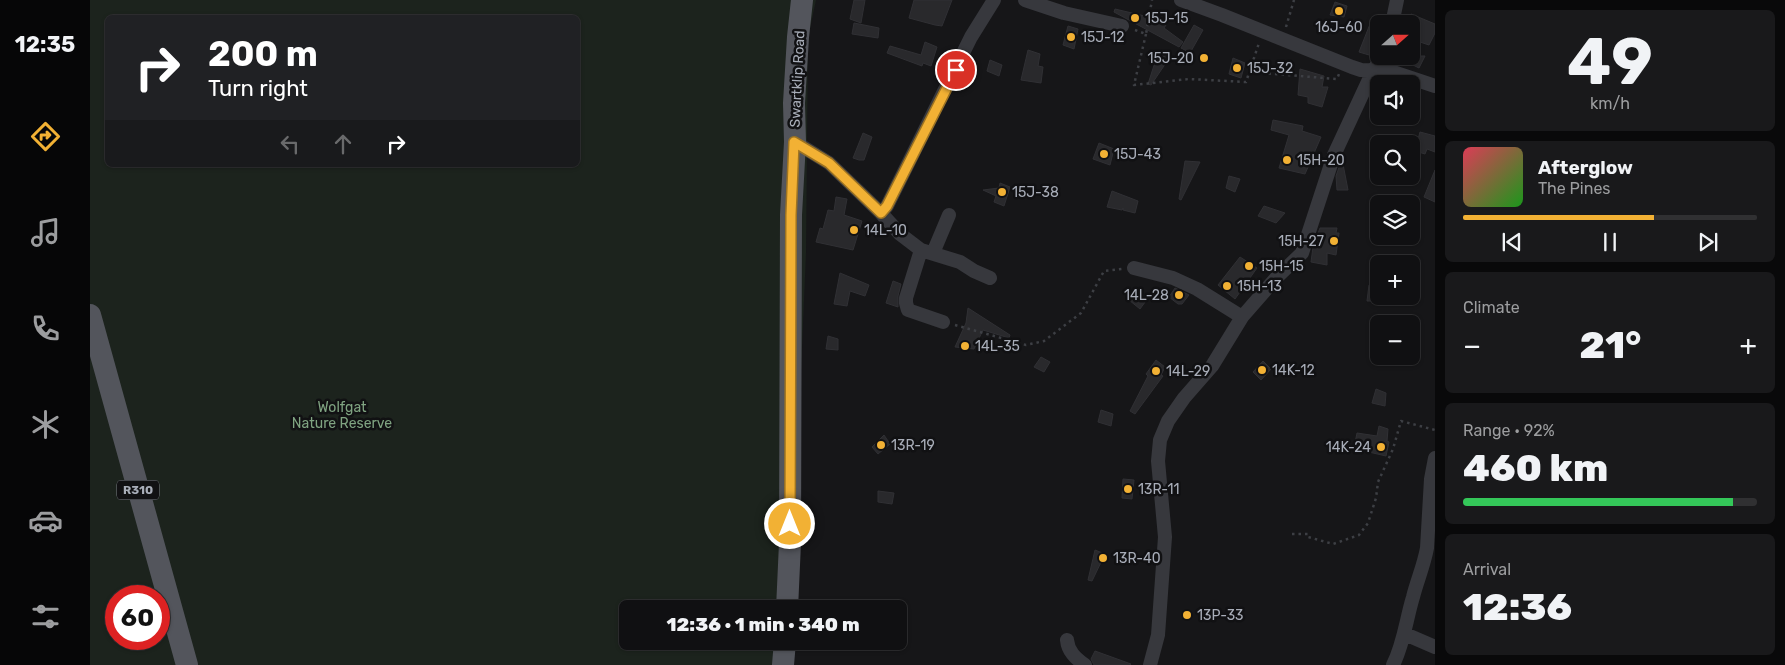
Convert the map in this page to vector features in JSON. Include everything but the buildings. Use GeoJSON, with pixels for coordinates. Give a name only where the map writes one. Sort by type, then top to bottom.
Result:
{"type":"FeatureCollection","features":[{"type":"Feature","properties":{"kind":"main road","name":"Swartklip Road"},"geometry":{"type":"LineString","coordinates":[[787,600],[790,543],[791,215],[795,93],[802,0]]}},
{"type":"Feature","properties":{"kind":"main road","name":"R310"},"geometry":{"type":"LineString","coordinates":[[90,315],[187,665]]}},
{"type":"Feature","properties":{"kind":"main road"},"geometry":{"type":"LineString","coordinates":[[783,665],[784,650]]}},
{"type":"Feature","properties":{"kind":"street"},"geometry":{"type":"LineString","coordinates":[[881,213],[887,206],[972,37],[994,0]]}},
{"type":"Feature","properties":{"kind":"street"},"geometry":{"type":"LineString","coordinates":[[1025,0],[1064,13],[1122,26]]}},
{"type":"Feature","properties":{"kind":"street"},"geometry":{"type":"LineString","coordinates":[[1181,0],[1343,64],[1361,70],[1390,71],[1435,86]]}},
{"type":"Feature","properties":{"kind":"street"},"geometry":{"type":"LineString","coordinates":[[1394,15],[1397,0]]}},
{"type":"Feature","properties":{"kind":"street"},"geometry":{"type":"LineString","coordinates":[[1150,665],[1158,635],[1165,537],[1158,461],[1160,440],[1168,421],[1184,398],[1212,366],[1242,318],[1276,278],[1302,253],[1334,155],[1377,65]]}},
{"type":"Feature","properties":{"kind":"street"},"geometry":{"type":"LineString","coordinates":[[794,142],[829,163],[900,234],[927,252],[960,262],[990,278]]}},
{"type":"Feature","properties":{"kind":"street"},"geometry":{"type":"LineString","coordinates":[[944,322],[908,310],[906,298],[927,252],[949,215]]}},
{"type":"Feature","properties":{"kind":"street"},"geometry":{"type":"LineString","coordinates":[[1134,268],[1181,282],[1217,301],[1242,318]]}},
{"type":"Feature","properties":{"kind":"street"},"geometry":{"type":"LineString","coordinates":[[1392,665],[1405,634],[1412,599],[1427,548],[1431,479],[1435,458]]}},
{"type":"Feature","properties":{"kind":"street"},"geometry":{"type":"LineString","coordinates":[[1405,634],[1435,647]]}},
{"type":"Feature","properties":{"kind":"street"},"geometry":{"type":"LineString","coordinates":[[1067,640],[1068,648],[1076,659],[1085,665]]}},
{"type":"Feature","properties":{"kind":"path"},"geometry":{"type":"LineString","coordinates":[[1152,0],[1134,85],[1189,79],[1246,82],[1262,32]]}},
{"type":"Feature","properties":{"kind":"path"},"geometry":{"type":"LineString","coordinates":[[1282,40],[1294,0]]}},
{"type":"Feature","properties":{"kind":"path"},"geometry":{"type":"LineString","coordinates":[[1122,26],[1146,34]]}},
{"type":"Feature","properties":{"kind":"path"},"geometry":{"type":"LineString","coordinates":[[1249,72],[1337,79],[1343,64]]}},
{"type":"Feature","properties":{"kind":"path"},"geometry":{"type":"LineString","coordinates":[[944,322],[1026,345],[1044,341],[1080,313],[1104,271],[1134,268]]}},
{"type":"Feature","properties":{"kind":"path"},"geometry":{"type":"LineString","coordinates":[[1292,534],[1308,534],[1308,537],[1333,544],[1359,535],[1368,523],[1376,498],[1378,482],[1393,449],[1401,421],[1435,430]]}},
{"type":"Feature","properties":{"kind":"green space","name":"Wolfgat Nature Reserve"},"geometry":{"type":"Polygon","coordinates":[[[90,0],[816,0],[808,38],[806,253],[791,600],[619,600],[619,650],[789,650],[788,665],[90,665],[90,0]]]}},
{"type":"Feature","properties":{"kind":"place","name":"16J-60"},"geometry":{"type":"Point","coordinates":[1339,11]}},
{"type":"Feature","properties":{"kind":"place","name":"15J-15"},"geometry":{"type":"Point","coordinates":[1135,18]}},
{"type":"Feature","properties":{"kind":"place","name":"15J-12"},"geometry":{"type":"Point","coordinates":[1071,37]}},
{"type":"Feature","properties":{"kind":"place","name":"15J-20"},"geometry":{"type":"Point","coordinates":[1204,58]}},
{"type":"Feature","properties":{"kind":"place","name":"15J-32"},"geometry":{"type":"Point","coordinates":[1237,68]}},
{"type":"Feature","properties":{"kind":"place","name":"15J-43"},"geometry":{"type":"Point","coordinates":[1104,154]}},
{"type":"Feature","properties":{"kind":"place","name":"15H-20"},"geometry":{"type":"Point","coordinates":[1287,160]}},
{"type":"Feature","properties":{"kind":"place","name":"15J-38"},"geometry":{"type":"Point","coordinates":[1002,192]}},
{"type":"Feature","properties":{"kind":"place","name":"14L-10"},"geometry":{"type":"Point","coordinates":[854,230]}},
{"type":"Feature","properties":{"kind":"place","name":"15H-27"},"geometry":{"type":"Point","coordinates":[1334,241]}},
{"type":"Feature","properties":{"kind":"place","name":"15H-15"},"geometry":{"type":"Point","coordinates":[1249,266]}},
{"type":"Feature","properties":{"kind":"place","name":"15H-13"},"geometry":{"type":"Point","coordinates":[1227,286]}},
{"type":"Feature","properties":{"kind":"place","name":"14L-28"},"geometry":{"type":"Point","coordinates":[1179,295]}},
{"type":"Feature","properties":{"kind":"place","name":"14L-35"},"geometry":{"type":"Point","coordinates":[965,346]}},
{"type":"Feature","properties":{"kind":"place","name":"14K-12"},"geometry":{"type":"Point","coordinates":[1262,370]}},
{"type":"Feature","properties":{"kind":"place","name":"14L-29"},"geometry":{"type":"Point","coordinates":[1156,371]}},
{"type":"Feature","properties":{"kind":"place","name":"13R-19"},"geometry":{"type":"Point","coordinates":[881,445]}},
{"type":"Feature","properties":{"kind":"place","name":"14K-24"},"geometry":{"type":"Point","coordinates":[1381,447]}},
{"type":"Feature","properties":{"kind":"place","name":"13R-11"},"geometry":{"type":"Point","coordinates":[1128,489]}},
{"type":"Feature","properties":{"kind":"place","name":"13R-40"},"geometry":{"type":"Point","coordinates":[1103,558]}},
{"type":"Feature","properties":{"kind":"place","name":"13P-33"},"geometry":{"type":"Point","coordinates":[1187,615]}},
{"type":"Feature","properties":{"kind":"route"},"geometry":{"type":"LineString","coordinates":[[790,524],[791,215],[794,142],[829,163],[881,213],[887,206],[956,70]]}}]}
